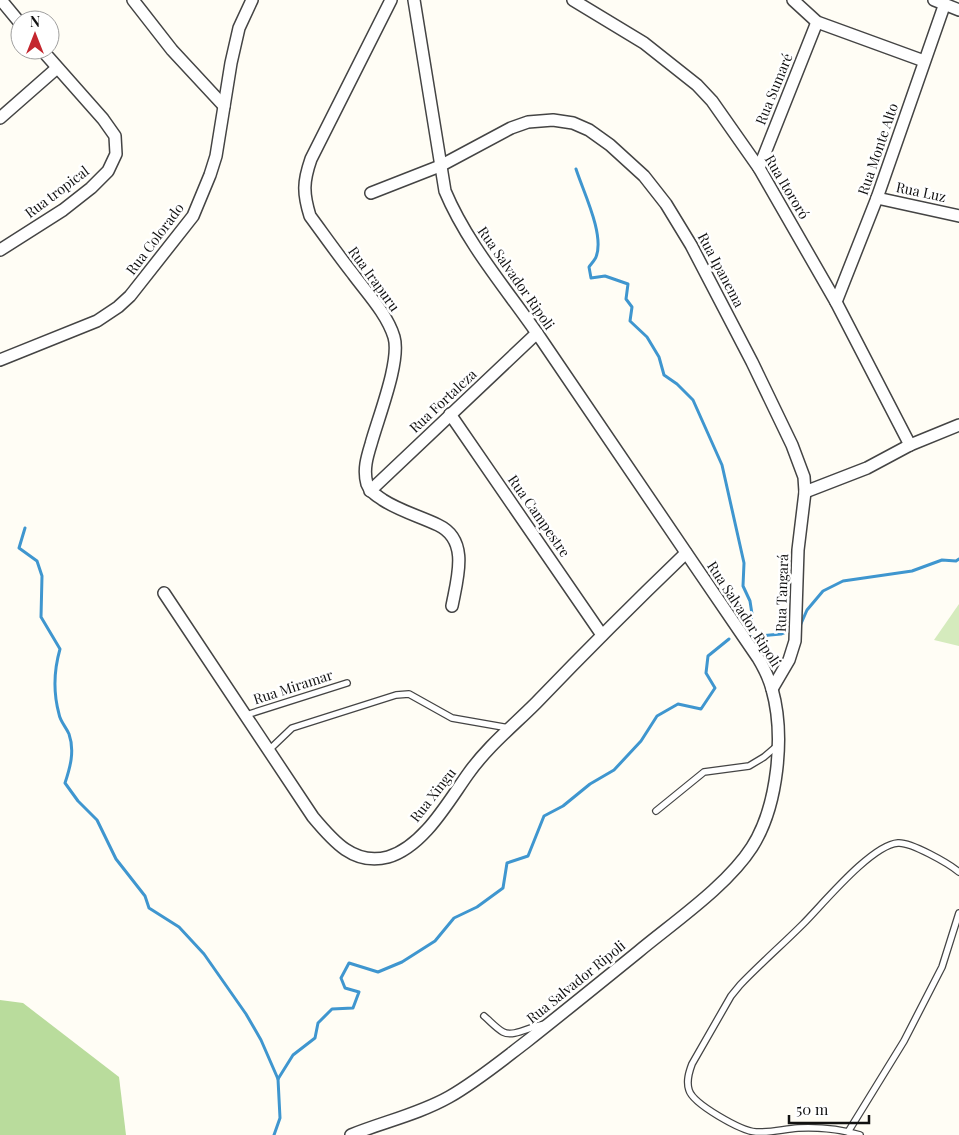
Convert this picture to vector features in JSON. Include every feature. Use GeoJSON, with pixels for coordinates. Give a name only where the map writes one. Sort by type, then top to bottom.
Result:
{"type":"FeatureCollection","features":[{"type":"Feature","properties":{"kind":"street"},"geometry":{"type":"LineString","coordinates":[[1,0],[10,11]]}},
{"type":"Feature","properties":{"kind":"street"},"geometry":{"type":"LineString","coordinates":[[133,0],[172,50],[224,106]]}},
{"type":"Feature","properties":{"kind":"street","name":"Rua Colorado"},"geometry":{"type":"LineString","coordinates":[[0,360],[97,321],[118,307],[130,296],[193,216],[210,175],[239,28],[252,0]]}},
{"type":"Feature","properties":{"kind":"street","name":"Rua Irapuru"},"geometry":{"type":"LineString","coordinates":[[370,491],[366,483],[366,463],[393,369],[396,348],[394,337],[390,326],[374,302],[310,216],[305,200],[304,188],[305,177],[311,159],[391,0]]}},
{"type":"Feature","properties":{"kind":"street","name":"Rua Salvador Ripoli"},"geometry":{"type":"LineString","coordinates":[[350,1135],[448,1098],[474,1082],[711,892],[739,865],[753,846],[766,816],[775,779],[778,746],[778,726],[772,689],[758,658],[458,220],[445,191],[440,166],[414,0]]}},
{"type":"Feature","properties":{"kind":"street","name":"Rua Itororó"},"geometry":{"type":"LineString","coordinates":[[573,0],[633,35],[697,85],[712,101],[759,168],[836,302],[910,445]]}},
{"type":"Feature","properties":{"kind":"street"},"geometry":{"type":"LineString","coordinates":[[794,0],[817,22],[924,61]]}},
{"type":"Feature","properties":{"kind":"street"},"geometry":{"type":"LineString","coordinates":[[939,3],[959,10]]}},
{"type":"Feature","properties":{"kind":"street","name":"Rua Monte Alto"},"geometry":{"type":"LineString","coordinates":[[836,302],[877,198],[924,61],[939,3]]}},
{"type":"Feature","properties":{"kind":"street","name":"Rua Sumaré"},"geometry":{"type":"LineString","coordinates":[[759,168],[817,22]]}},
{"type":"Feature","properties":{"kind":"street","name":"Rua tropical"},"geometry":{"type":"LineString","coordinates":[[0,250],[62,210],[91,188],[108,171],[116,154],[114,136],[103,119],[50,60]]}},
{"type":"Feature","properties":{"kind":"street"},"geometry":{"type":"LineString","coordinates":[[0,118],[57,68]]}},
{"type":"Feature","properties":{"kind":"street","name":"Rua Ipanema"},"geometry":{"type":"LineString","coordinates":[[371,193],[440,166],[511,128],[528,122],[553,120],[573,123],[589,130],[610,145],[644,176],[666,204],[691,245],[752,362],[799,464],[804,477],[805,492]]}},
{"type":"Feature","properties":{"kind":"street","name":"Rua Luz"},"geometry":{"type":"LineString","coordinates":[[877,198],[959,216]]}},
{"type":"Feature","properties":{"kind":"street","name":"Rua Fortaleza"},"geometry":{"type":"LineString","coordinates":[[370,491],[537,333]]}},
{"type":"Feature","properties":{"kind":"street","name":"Rua Campestre"},"geometry":{"type":"LineString","coordinates":[[450,414],[602,635]]}},
{"type":"Feature","properties":{"kind":"street"},"geometry":{"type":"LineString","coordinates":[[805,492],[866,468],[910,445],[959,425]]}},
{"type":"Feature","properties":{"kind":"street"},"geometry":{"type":"LineString","coordinates":[[370,491],[396,509],[447,530],[455,542],[459,553],[459,568],[452,606]]}},
{"type":"Feature","properties":{"kind":"street","name":"Rua Tangará"},"geometry":{"type":"LineString","coordinates":[[772,689],[789,660],[795,641],[798,550],[805,492]]}},
{"type":"Feature","properties":{"kind":"street","name":"Rua Xingu"},"geometry":{"type":"LineString","coordinates":[[164,593],[313,818],[333,841],[348,853],[364,859],[378,859],[405,849],[429,828],[492,744],[511,728],[686,553]]}},
{"type":"Feature","properties":{"kind":"lane","name":"Rua Miramar"},"geometry":{"type":"LineString","coordinates":[[246,715],[347,683]]}},
{"type":"Feature","properties":{"kind":"lane"},"geometry":{"type":"LineString","coordinates":[[269,750],[292,728],[396,695],[409,694],[452,718],[511,728]]}},
{"type":"Feature","properties":{"kind":"lane"},"geometry":{"type":"LineString","coordinates":[[656,811],[704,772],[749,766],[778,746]]}},
{"type":"Feature","properties":{"kind":"lane"},"geometry":{"type":"LineString","coordinates":[[860,1135],[816,1128],[766,1132],[746,1130],[695,1100],[689,1092],[688,1084],[688,1075],[692,1064],[731,996],[740,985],[852,873],[886,845],[896,843],[912,845],[959,872]]}},
{"type":"Feature","properties":{"kind":"lane"},"geometry":{"type":"LineString","coordinates":[[848,1132],[904,1041],[942,968],[959,913]]}},
{"type":"Feature","properties":{"kind":"lane"},"geometry":{"type":"LineString","coordinates":[[484,1016],[502,1032],[508,1034],[548,1024]]}},
{"type":"Feature","properties":{"kind":"green space"},"geometry":{"type":"Polygon","coordinates":[[[959,604],[959,646],[934,640],[959,604]]]}},
{"type":"Feature","properties":{"kind":"green space"},"geometry":{"type":"Polygon","coordinates":[[[0,1000],[23,1003],[119,1077],[126,1135],[0,1135],[0,1000]]]}},
{"type":"Feature","properties":{"kind":"waterway"},"geometry":{"type":"LineString","coordinates":[[576,169],[592,213],[598,237],[596,257],[589,267],[591,278],[605,276],[628,284],[626,299],[632,307],[630,321],[647,337],[659,357],[664,375],[677,384],[693,400],[722,465],[744,563],[743,586],[750,601],[752,614],[749,637],[786,632]]}},
{"type":"Feature","properties":{"kind":"waterway"},"geometry":{"type":"LineString","coordinates":[[25,528],[19,548],[37,561],[42,576],[41,617],[60,649],[55,673],[56,698],[60,717],[69,734],[72,747],[65,783],[78,801],[97,820],[116,859],[145,896],[149,908],[179,927],[204,954],[246,1014],[261,1040],[278,1079]]}},
{"type":"Feature","properties":{"kind":"waterway"},"geometry":{"type":"LineString","coordinates":[[800,626],[807,610],[823,591],[843,581],[912,571],[942,560],[956,561],[959,559]]}},
{"type":"Feature","properties":{"kind":"waterway"},"geometry":{"type":"LineString","coordinates":[[274,1135],[280,1118],[278,1079],[293,1055],[315,1038],[318,1023],[332,1009],[353,1008],[359,992],[345,988],[341,978],[349,963],[378,972],[402,962],[435,941],[454,918],[477,907],[503,888],[507,863],[528,856],[544,816],[563,806],[590,784],[614,770],[641,741],[657,716],[678,704],[701,709],[715,688],[706,673],[708,656],[729,639]]}}]}
